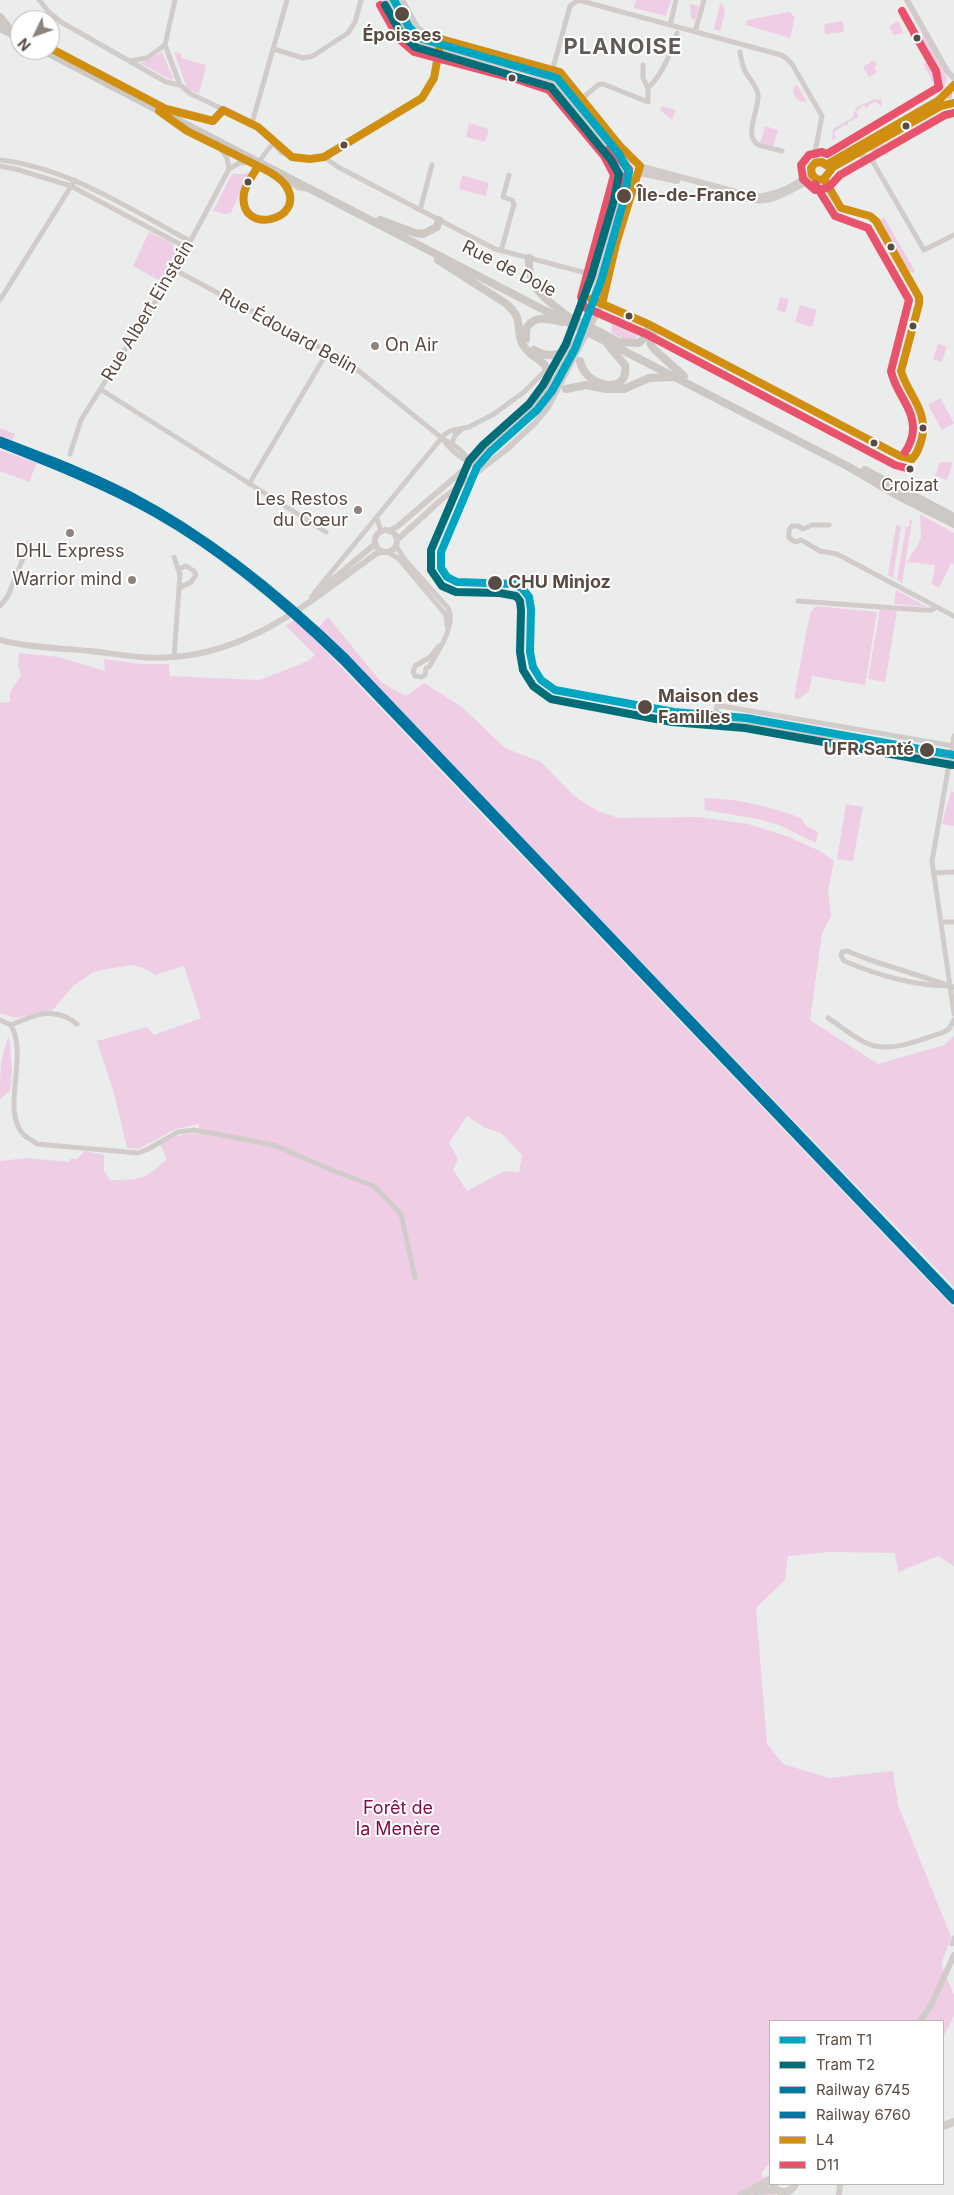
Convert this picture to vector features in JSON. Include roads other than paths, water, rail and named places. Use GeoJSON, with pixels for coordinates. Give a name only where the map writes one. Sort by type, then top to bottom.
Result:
{"type":"FeatureCollection","features":[{"type":"Feature","properties":{"kind":"main road"},"geometry":{"type":"LineString","coordinates":[[0,17],[3,26]]}},
{"type":"Feature","properties":{"kind":"main road","name":"Rue de Dole"},"geometry":{"type":"LineString","coordinates":[[60,53],[166,109],[262,166],[571,321]]}},
{"type":"Feature","properties":{"kind":"main road","name":"Rue de Dole"},"geometry":{"type":"LineString","coordinates":[[60,59],[253,160]]}},
{"type":"Feature","properties":{"kind":"main road"},"geometry":{"type":"LineString","coordinates":[[166,109],[213,121],[223,110]]}},
{"type":"Feature","properties":{"kind":"main road","name":"Rue de Dole"},"geometry":{"type":"LineString","coordinates":[[262,166],[380,220],[954,524]]}},
{"type":"Feature","properties":{"kind":"main road"},"geometry":{"type":"LineString","coordinates":[[380,220],[415,233],[424,234],[437,227],[439,220]]}},
{"type":"Feature","properties":{"kind":"main road"},"geometry":{"type":"LineString","coordinates":[[405,238],[511,308],[519,321],[523,344],[529,352],[542,361],[546,370],[548,380],[546,391]]}},
{"type":"Feature","properties":{"kind":"main road"},"geometry":{"type":"LineString","coordinates":[[529,258],[528,272],[536,288],[571,321]]}},
{"type":"Feature","properties":{"kind":"main road"},"geometry":{"type":"LineString","coordinates":[[571,321],[534,320],[526,329],[526,339],[531,347],[544,355],[560,354],[576,349]]}},
{"type":"Feature","properties":{"kind":"main road"},"geometry":{"type":"LineString","coordinates":[[618,342],[639,343],[653,327]]}},
{"type":"Feature","properties":{"kind":"main road"},"geometry":{"type":"LineString","coordinates":[[653,327],[650,341],[652,347],[684,376]]}},
{"type":"Feature","properties":{"kind":"main road"},"geometry":{"type":"LineString","coordinates":[[580,361],[585,373],[598,383],[612,385],[620,382],[625,375],[625,365],[600,336]]}},
{"type":"Feature","properties":{"kind":"main road","name":"Rue de Dole"},"geometry":{"type":"LineString","coordinates":[[600,336],[618,342],[952,515]]}},
{"type":"Feature","properties":{"kind":"main road"},"geometry":{"type":"LineString","coordinates":[[566,389],[586,385],[617,390],[630,387],[649,378],[674,376]]}},
{"type":"Feature","properties":{"kind":"main road"},"geometry":{"type":"LineString","coordinates":[[742,2194],[769,2180]]}},
{"type":"Feature","properties":{"kind":"main road"},"geometry":{"type":"LineString","coordinates":[[742,2194],[762,2190],[789,2191],[793,2185]]}},
{"type":"Feature","properties":{"kind":"street"},"geometry":{"type":"LineString","coordinates":[[39,0],[61,22],[166,82],[180,85],[191,94],[252,123],[282,153],[295,159],[312,160],[324,157],[422,98],[430,87],[441,38]]}},
{"type":"Feature","properties":{"kind":"street"},"geometry":{"type":"LineString","coordinates":[[175,0],[165,45],[180,85]]}},
{"type":"Feature","properties":{"kind":"street"},"geometry":{"type":"LineString","coordinates":[[252,123],[287,0]]}},
{"type":"Feature","properties":{"kind":"street"},"geometry":{"type":"LineString","coordinates":[[274,49],[303,58],[313,56],[340,39],[350,30],[360,0]]}},
{"type":"Feature","properties":{"kind":"street"},"geometry":{"type":"LineString","coordinates":[[388,0],[410,36],[419,43],[550,79],[574,102],[612,150],[624,171],[631,177],[638,174],[759,202],[777,198],[815,179],[824,179],[828,176],[828,168]]}},
{"type":"Feature","properties":{"kind":"street"},"geometry":{"type":"LineString","coordinates":[[402,0],[421,32],[478,50],[553,69],[564,75],[598,121],[632,160],[643,167],[754,197],[776,193],[799,182],[811,172]]}},
{"type":"Feature","properties":{"kind":"street"},"geometry":{"type":"LineString","coordinates":[[670,25],[676,0]]}},
{"type":"Feature","properties":{"kind":"street"},"geometry":{"type":"LineString","coordinates":[[697,32],[704,0]]}},
{"type":"Feature","properties":{"kind":"street"},"geometry":{"type":"LineString","coordinates":[[550,79],[570,6],[575,1],[697,32],[786,58],[822,116],[814,152],[817,162],[828,168]]}},
{"type":"Feature","properties":{"kind":"street"},"geometry":{"type":"LineString","coordinates":[[909,2],[948,71],[954,78]]}},
{"type":"Feature","properties":{"kind":"street"},"geometry":{"type":"LineString","coordinates":[[648,88],[657,79],[672,49],[677,33]]}},
{"type":"Feature","properties":{"kind":"street"},"geometry":{"type":"LineString","coordinates":[[129,61],[147,58],[165,45]]}},
{"type":"Feature","properties":{"kind":"street"},"geometry":{"type":"LineString","coordinates":[[740,52],[744,70],[755,85],[758,96],[751,132],[752,137],[757,144],[782,151]]}},
{"type":"Feature","properties":{"kind":"street"},"geometry":{"type":"LineString","coordinates":[[584,96],[598,85],[603,84],[648,102],[648,88],[643,78],[643,65]]}},
{"type":"Feature","properties":{"kind":"street"},"geometry":{"type":"LineString","coordinates":[[828,168],[875,144],[941,106],[953,103],[948,71]]}},
{"type":"Feature","properties":{"kind":"street"},"geometry":{"type":"LineString","coordinates":[[828,168],[950,89]]}},
{"type":"Feature","properties":{"kind":"street","name":"Rue de Dole"},"geometry":{"type":"LineString","coordinates":[[152,106],[186,131],[220,148],[253,160]]}},
{"type":"Feature","properties":{"kind":"street"},"geometry":{"type":"LineString","coordinates":[[274,143],[264,154],[262,166],[246,188],[244,200],[251,215],[261,221],[272,221],[286,211],[290,196],[280,178]]}},
{"type":"Feature","properties":{"kind":"street"},"geometry":{"type":"LineString","coordinates":[[873,162],[875,144]]}},
{"type":"Feature","properties":{"kind":"street"},"geometry":{"type":"LineString","coordinates":[[220,148],[227,158],[229,169],[239,163],[253,160]]}},
{"type":"Feature","properties":{"kind":"street"},"geometry":{"type":"LineString","coordinates":[[858,153],[873,162],[924,250],[954,235]]}},
{"type":"Feature","properties":{"kind":"street"},"geometry":{"type":"LineString","coordinates":[[324,157],[338,167],[501,251],[598,276]]}},
{"type":"Feature","properties":{"kind":"street"},"geometry":{"type":"LineString","coordinates":[[0,160],[24,164],[75,180],[190,241]]}},
{"type":"Feature","properties":{"kind":"street"},"geometry":{"type":"LineString","coordinates":[[446,634],[448,619],[398,558],[385,552],[376,544],[376,537],[380,532],[390,531],[398,526],[516,424],[546,391],[576,349],[607,250],[626,162],[632,160]]}},
{"type":"Feature","properties":{"kind":"street"},"geometry":{"type":"LineString","coordinates":[[815,179],[811,172],[812,166],[817,162]]}},
{"type":"Feature","properties":{"kind":"street"},"geometry":{"type":"LineString","coordinates":[[548,407],[576,349],[602,304],[613,256],[638,174],[639,163]]}},
{"type":"Feature","properties":{"kind":"street"},"geometry":{"type":"LineString","coordinates":[[420,210],[432,165]]}},
{"type":"Feature","properties":{"kind":"street"},"geometry":{"type":"LineString","coordinates":[[0,166],[71,186],[186,248]]}},
{"type":"Feature","properties":{"kind":"street","name":"Rue de Dole"},"geometry":{"type":"LineString","coordinates":[[262,166],[299,188],[311,189]]}},
{"type":"Feature","properties":{"kind":"street","name":"Rue Albert Einstein"},"geometry":{"type":"LineString","coordinates":[[70,454],[81,420],[175,270],[229,169]]}},
{"type":"Feature","properties":{"kind":"street"},"geometry":{"type":"LineString","coordinates":[[501,251],[514,204],[512,200],[503,197],[509,175]]}},
{"type":"Feature","properties":{"kind":"street"},"geometry":{"type":"LineString","coordinates":[[591,300],[653,327],[900,456],[912,459],[917,454],[924,432],[925,420],[901,373],[920,304],[919,297],[876,221],[870,216],[841,208],[824,179]]}},
{"type":"Feature","properties":{"kind":"street"},"geometry":{"type":"LineString","coordinates":[[0,300],[75,180]]}},
{"type":"Feature","properties":{"kind":"street","name":"Rue Édouard Belin"},"geometry":{"type":"LineString","coordinates":[[175,270],[328,351],[359,370],[443,439],[448,448],[481,470]]}},
{"type":"Feature","properties":{"kind":"street"},"geometry":{"type":"LineString","coordinates":[[576,349],[580,361]]}},
{"type":"Feature","properties":{"kind":"street"},"geometry":{"type":"LineString","coordinates":[[249,484],[328,351]]}},
{"type":"Feature","properties":{"kind":"street"},"geometry":{"type":"LineString","coordinates":[[300,608],[450,430],[462,429],[476,423],[512,402],[546,370]]}},
{"type":"Feature","properties":{"kind":"street"},"geometry":{"type":"LineString","coordinates":[[100,389],[326,532]]}},
{"type":"Feature","properties":{"kind":"street"},"geometry":{"type":"LineString","coordinates":[[0,640],[128,656],[174,657],[214,650],[240,642],[265,631],[323,594],[377,553],[392,550],[396,543],[442,500],[523,435],[566,389]]}},
{"type":"Feature","properties":{"kind":"street"},"geometry":{"type":"LineString","coordinates":[[452,443],[462,429]]}},
{"type":"Feature","properties":{"kind":"street"},"geometry":{"type":"LineString","coordinates":[[443,439],[452,443],[472,463]]}},
{"type":"Feature","properties":{"kind":"street"},"geometry":{"type":"LineString","coordinates":[[377,518],[380,532]]}},
{"type":"Feature","properties":{"kind":"street"},"geometry":{"type":"LineString","coordinates":[[803,529],[804,536],[801,540],[796,542],[791,540],[788,533],[790,528],[795,526],[803,529],[812,525],[829,525]]}},
{"type":"Feature","properties":{"kind":"street"},"geometry":{"type":"LineString","coordinates":[[390,531],[394,534],[396,543],[406,561],[448,608],[452,617],[450,626],[440,646],[429,667],[426,668],[424,676],[415,676],[413,672],[414,667],[421,664],[440,646]]}},
{"type":"Feature","properties":{"kind":"street"},"geometry":{"type":"LineString","coordinates":[[801,540],[820,551],[837,554],[954,616]]}},
{"type":"Feature","properties":{"kind":"street"},"geometry":{"type":"LineString","coordinates":[[0,606],[8,596],[29,542]]}},
{"type":"Feature","properties":{"kind":"street"},"geometry":{"type":"LineString","coordinates":[[312,596],[376,544]]}},
{"type":"Feature","properties":{"kind":"street"},"geometry":{"type":"LineString","coordinates":[[174,557],[179,569],[179,588],[174,657]]}},
{"type":"Feature","properties":{"kind":"street"},"geometry":{"type":"LineString","coordinates":[[179,569],[186,566],[194,570],[196,575],[191,582],[179,588]]}},
{"type":"Feature","properties":{"kind":"street"},"geometry":{"type":"LineString","coordinates":[[430,596],[438,596]]}},
{"type":"Feature","properties":{"kind":"street"},"geometry":{"type":"LineString","coordinates":[[798,601],[923,610],[932,610],[936,607]]}},
{"type":"Feature","properties":{"kind":"street"},"geometry":{"type":"LineString","coordinates":[[421,664],[426,668]]}},
{"type":"Feature","properties":{"kind":"street"},"geometry":{"type":"LineString","coordinates":[[952,757],[715,717],[715,709],[717,706],[722,706],[953,746]]}},
{"type":"Feature","properties":{"kind":"street"},"geometry":{"type":"LineString","coordinates":[[954,736],[952,757],[932,861],[952,987],[954,1014]]}},
{"type":"Feature","properties":{"kind":"street"},"geometry":{"type":"LineString","coordinates":[[933,873],[954,872]]}},
{"type":"Feature","properties":{"kind":"street"},"geometry":{"type":"LineString","coordinates":[[941,922],[954,922]]}},
{"type":"Feature","properties":{"kind":"street"},"geometry":{"type":"LineString","coordinates":[[847,950],[952,987],[906,982],[877,975],[844,961],[841,956],[842,952],[847,950]]}},
{"type":"Feature","properties":{"kind":"street"},"geometry":{"type":"LineString","coordinates":[[947,964],[953,964]]}},
{"type":"Feature","properties":{"kind":"street"},"geometry":{"type":"LineString","coordinates":[[11,1025],[57,1012],[69,1017],[77,1024]]}},
{"type":"Feature","properties":{"kind":"street"},"geometry":{"type":"LineString","coordinates":[[828,1018],[870,1044],[881,1047],[896,1046],[944,1032],[949,1029],[954,1020]]}},
{"type":"Feature","properties":{"kind":"street"},"geometry":{"type":"LineString","coordinates":[[0,1020],[11,1025],[18,1040],[14,1118],[24,1135],[38,1144],[138,1153],[178,1132],[194,1130],[274,1144],[334,1171],[374,1186],[400,1214],[415,1278]]}},
{"type":"Feature","properties":{"kind":"street"},"geometry":{"type":"LineString","coordinates":[[952,1944],[954,1938]]}},
{"type":"Feature","properties":{"kind":"street"},"geometry":{"type":"LineString","coordinates":[[921,2020],[931,2006],[954,1956]]}},
{"type":"Feature","properties":{"kind":"street"},"geometry":{"type":"LineString","coordinates":[[838,2195],[840,2185]]}},
{"type":"Feature","properties":{"kind":"tram line","name":"T1"},"geometry":{"type":"LineString","coordinates":[[394,0],[409,27],[419,38],[557,78],[619,154],[629,172],[623,203],[601,281],[575,349],[552,391],[537,410],[490,452],[477,467],[441,552],[441,568],[447,577],[457,582],[513,584],[522,588],[529,597],[531,609],[530,652],[533,667],[541,680],[555,690],[674,712],[746,718],[954,755]]}},
{"type":"Feature","properties":{"kind":"tram line","name":"T2"},"geometry":{"type":"LineString","coordinates":[[385,5],[401,33],[415,47],[551,87],[611,160],[619,174],[614,200],[591,278],[566,344],[543,385],[529,404],[483,445],[469,461],[431,550],[431,570],[442,586],[456,592],[500,593],[516,596],[520,601],[521,610],[520,652],[523,670],[533,686],[551,699],[672,722],[745,728],[952,765]]}},
{"type":"Feature","properties":{"kind":"rail line","name":"6760"},"geometry":{"type":"LineString","coordinates":[[0,441],[98,481],[160,512],[216,549],[270,590],[295,612],[345,658],[954,1297]]}},
{"type":"Feature","properties":{"kind":"rail line","name":"6745"},"geometry":{"type":"LineString","coordinates":[[0,443],[99,484],[156,513],[182,528],[230,562],[277,599],[343,660],[954,1300]]}},
{"type":"Feature","properties":{"kind":"place","name":"Époisses"},"geometry":{"type":"Point","coordinates":[402,14]}},
{"type":"Feature","properties":{"kind":"place","name":"Île-de-France"},"geometry":{"type":"Point","coordinates":[624,196]}},
{"type":"Feature","properties":{"kind":"place","name":"On Air"},"geometry":{"type":"Point","coordinates":[375,346]}},
{"type":"Feature","properties":{"kind":"place","name":"Croizat"},"geometry":{"type":"Point","coordinates":[910,469]}},
{"type":"Feature","properties":{"kind":"place","name":"Les Restos du Cœur"},"geometry":{"type":"Point","coordinates":[358,510]}},
{"type":"Feature","properties":{"kind":"place","name":"DHL Express"},"geometry":{"type":"Point","coordinates":[70,533]}},
{"type":"Feature","properties":{"kind":"place","name":"Warrior mind"},"geometry":{"type":"Point","coordinates":[132,580]}},
{"type":"Feature","properties":{"kind":"place","name":"CHU Minjoz"},"geometry":{"type":"Point","coordinates":[495,583]}},
{"type":"Feature","properties":{"kind":"place","name":"Maison des Familles"},"geometry":{"type":"Point","coordinates":[645,707]}},
{"type":"Feature","properties":{"kind":"place","name":"UFR Santé"},"geometry":{"type":"Point","coordinates":[927,750]}},
{"type":"Feature","properties":{"kind":"district","name":"PLANOISE"},"geometry":{"type":"Point","coordinates":[623,47]}},
{"type":"Feature","properties":{"kind":"park label","name":"Forêt de la Menère"},"geometry":{"type":"Point","coordinates":[398,1819]}}]}
